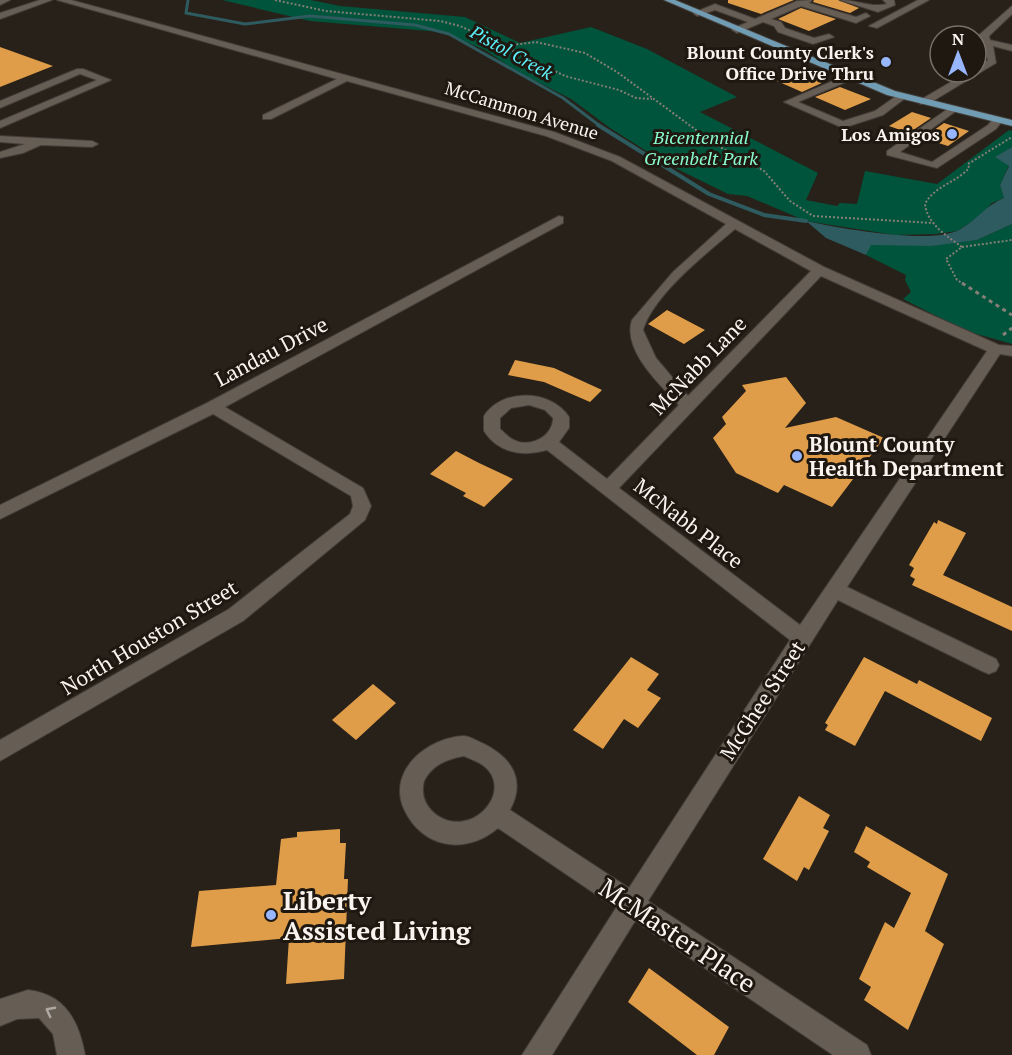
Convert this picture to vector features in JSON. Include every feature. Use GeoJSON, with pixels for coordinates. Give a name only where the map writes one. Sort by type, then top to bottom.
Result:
{"type":"FeatureCollection","features":[{"type":"Feature","properties":{"kind":"main road"},"geometry":{"type":"LineString","coordinates":[[669,0],[849,77],[924,102],[1012,123]]}},
{"type":"Feature","properties":{"kind":"street"},"geometry":{"type":"LineString","coordinates":[[0,2],[6,0]]}},
{"type":"Feature","properties":{"kind":"street"},"geometry":{"type":"LineString","coordinates":[[0,16],[48,0]]}},
{"type":"Feature","properties":{"kind":"street","name":"McCammon Avenue"},"geometry":{"type":"LineString","coordinates":[[61,0],[550,134],[616,159],[819,270],[1004,350]]}},
{"type":"Feature","properties":{"kind":"street"},"geometry":{"type":"LineString","coordinates":[[844,0],[878,9],[891,5],[891,2],[887,0]]}},
{"type":"Feature","properties":{"kind":"street"},"geometry":{"type":"LineString","coordinates":[[874,26],[925,0]]}},
{"type":"Feature","properties":{"kind":"street"},"geometry":{"type":"LineString","coordinates":[[737,30],[803,1],[856,20],[866,16]]}},
{"type":"Feature","properties":{"kind":"street"},"geometry":{"type":"LineString","coordinates":[[697,12],[710,3],[778,24],[781,30],[813,41],[829,37]]}},
{"type":"Feature","properties":{"kind":"street"},"geometry":{"type":"LineString","coordinates":[[988,65],[993,62],[984,35],[1012,9]]}},
{"type":"Feature","properties":{"kind":"street"},"geometry":{"type":"LineString","coordinates":[[989,46],[1012,48]]}},
{"type":"Feature","properties":{"kind":"street"},"geometry":{"type":"LineString","coordinates":[[989,46],[1012,57]]}},
{"type":"Feature","properties":{"kind":"street"},"geometry":{"type":"LineString","coordinates":[[0,105],[81,71],[105,80],[0,125]]}},
{"type":"Feature","properties":{"kind":"street"},"geometry":{"type":"LineString","coordinates":[[849,77],[789,102],[843,125],[879,113],[903,96]]}},
{"type":"Feature","properties":{"kind":"street"},"geometry":{"type":"LineString","coordinates":[[267,117],[346,78]]}},
{"type":"Feature","properties":{"kind":"street"},"geometry":{"type":"LineString","coordinates":[[924,102],[955,84]]}},
{"type":"Feature","properties":{"kind":"street"},"geometry":{"type":"LineString","coordinates":[[952,109],[891,153],[933,166],[992,127],[998,120]]}},
{"type":"Feature","properties":{"kind":"street"},"geometry":{"type":"LineString","coordinates":[[0,139],[92,144]]}},
{"type":"Feature","properties":{"kind":"street"},"geometry":{"type":"LineString","coordinates":[[0,155],[19,151],[41,140]]}},
{"type":"Feature","properties":{"kind":"street","name":"Landau Drive"},"geometry":{"type":"LineString","coordinates":[[0,513],[213,406],[559,220]]}},
{"type":"Feature","properties":{"kind":"street"},"geometry":{"type":"LineString","coordinates":[[687,406],[648,356],[637,335],[638,320],[677,276],[734,224]]}},
{"type":"Feature","properties":{"kind":"street","name":"McNabb Lane"},"geometry":{"type":"LineString","coordinates":[[608,488],[819,270]]}},
{"type":"Feature","properties":{"kind":"street","name":"McGhee Street"},"geometry":{"type":"LineString","coordinates":[[536,1055],[630,904],[802,638],[1004,350]]}},
{"type":"Feature","properties":{"kind":"street","name":"North Houston Street"},"geometry":{"type":"LineString","coordinates":[[0,751],[236,615],[356,519],[363,510],[363,501],[357,492],[213,406]]}},
{"type":"Feature","properties":{"kind":"street","name":"McNabb Place"},"geometry":{"type":"LineString","coordinates":[[549,443],[802,638]]}},
{"type":"Feature","properties":{"kind":"street"},"geometry":{"type":"LineString","coordinates":[[834,590],[989,665]]}},
{"type":"Feature","properties":{"kind":"street"},"geometry":{"type":"LineString","coordinates":[[465,746],[484,751],[498,763],[506,779],[506,798],[498,815],[483,828],[463,835],[443,833],[425,823],[414,808],[411,789],[417,771],[429,756],[446,748],[465,746]]}},
{"type":"Feature","properties":{"kind":"street","name":"McMaster Place"},"geometry":{"type":"LineString","coordinates":[[498,815],[857,1055]]}},
{"type":"Feature","properties":{"kind":"street"},"geometry":{"type":"LineString","coordinates":[[0,1012],[28,1004],[47,1007],[61,1018],[67,1027],[70,1034],[71,1055]]}},
{"type":"Feature","properties":{"kind":"path"},"geometry":{"type":"LineString","coordinates":[[274,0],[326,11],[440,21],[460,26],[566,76],[619,90],[636,98],[652,99]]}},
{"type":"Feature","properties":{"kind":"path"},"geometry":{"type":"LineString","coordinates":[[504,46],[536,42],[585,52],[718,146],[764,171],[790,201],[813,216],[933,223]]}},
{"type":"Feature","properties":{"kind":"path"},"geometry":{"type":"LineString","coordinates":[[962,247],[933,223],[926,213],[928,197],[960,178],[972,161],[1012,137]]}},
{"type":"Feature","properties":{"kind":"path"},"geometry":{"type":"LineString","coordinates":[[1012,240],[962,247],[946,259],[952,272],[966,287],[1012,315]]}},
{"type":"Feature","properties":{"kind":"green space","name":"Bicentennial Greenbelt Park"},"geometry":{"type":"Polygon","coordinates":[[[222,0],[311,0],[340,6],[465,17],[520,43],[591,27],[647,49],[737,97],[700,112],[818,173],[806,200],[837,206],[840,203],[857,204],[865,171],[937,184],[1009,130],[1012,131],[1012,147],[996,157],[1009,165],[1000,185],[1004,198],[992,203],[981,216],[957,231],[936,234],[895,235],[806,221],[747,196],[728,194],[667,164],[610,128],[571,99],[516,71],[485,50],[441,32],[310,21],[222,0]]]}},
{"type":"Feature","properties":{"kind":"green space"},"geometry":{"type":"Polygon","coordinates":[[[1012,224],[1012,344],[966,331],[903,299],[911,292],[905,280],[906,275],[866,255],[870,245],[977,240],[1012,224]]]}},
{"type":"Feature","properties":{"kind":"water"},"geometry":{"type":"Polygon","coordinates":[[[1012,147],[1012,224],[977,240],[931,246],[871,245],[866,255],[826,238],[806,221],[906,236],[945,234],[959,230],[1004,198],[1000,185],[1009,166],[995,157],[1012,147]]]}},
{"type":"Feature","properties":{"kind":"building"},"geometry":{"type":"Polygon","coordinates":[[[728,0],[794,0],[761,14],[728,3],[728,0]]]}},
{"type":"Feature","properties":{"kind":"building"},"geometry":{"type":"Polygon","coordinates":[[[814,0],[838,0],[859,8],[850,13],[813,2],[814,0]]]}},
{"type":"Feature","properties":{"kind":"building"},"geometry":{"type":"Polygon","coordinates":[[[801,8],[836,19],[809,31],[778,19],[801,8]]]}},
{"type":"Feature","properties":{"kind":"building"},"geometry":{"type":"Polygon","coordinates":[[[0,47],[53,66],[0,87],[0,47]]]}},
{"type":"Feature","properties":{"kind":"building"},"geometry":{"type":"Polygon","coordinates":[[[799,72],[824,82],[802,92],[777,81],[799,72]]]}},
{"type":"Feature","properties":{"kind":"building"},"geometry":{"type":"Polygon","coordinates":[[[840,87],[871,99],[845,110],[815,97],[840,87]]]}},
{"type":"Feature","properties":{"kind":"building"},"geometry":{"type":"Polygon","coordinates":[[[912,112],[931,118],[909,133],[889,126],[912,112]]]}},
{"type":"Feature","properties":{"kind":"building","name":"Los Amigos"},"geometry":{"type":"Polygon","coordinates":[[[944,123],[969,131],[948,146],[923,138],[944,123]]]}},
{"type":"Feature","properties":{"kind":"building"},"geometry":{"type":"Polygon","coordinates":[[[667,310],[705,330],[684,344],[648,324],[667,310]]]}},
{"type":"Feature","properties":{"kind":"building"},"geometry":{"type":"Polygon","coordinates":[[[515,360],[554,368],[602,390],[590,402],[544,382],[508,375],[515,360]]]}},
{"type":"Feature","properties":{"kind":"building","name":"Blount County Health Department"},"geometry":{"type":"Polygon","coordinates":[[[786,377],[806,403],[785,428],[836,417],[884,438],[832,507],[784,485],[778,493],[736,473],[713,438],[726,424],[722,417],[746,391],[742,385],[786,377]]]}},
{"type":"Feature","properties":{"kind":"building"},"geometry":{"type":"Polygon","coordinates":[[[456,451],[513,479],[484,507],[463,496],[466,493],[430,474],[456,451]]]}},
{"type":"Feature","properties":{"kind":"building"},"geometry":{"type":"Polygon","coordinates":[[[938,520],[966,533],[943,575],[1012,607],[1012,631],[912,585],[915,579],[910,576],[914,568],[909,565],[934,522],[937,524],[938,520]]]}},
{"type":"Feature","properties":{"kind":"building"},"geometry":{"type":"Polygon","coordinates":[[[631,657],[659,674],[647,690],[661,698],[638,728],[624,719],[603,749],[573,730],[631,657]]]}},
{"type":"Feature","properties":{"kind":"building"},"geometry":{"type":"Polygon","coordinates":[[[864,657],[917,684],[919,680],[992,718],[981,741],[885,691],[855,746],[825,730],[828,725],[825,723],[864,657]]]}},
{"type":"Feature","properties":{"kind":"building"},"geometry":{"type":"Polygon","coordinates":[[[373,684],[396,703],[356,740],[332,720],[373,684]]]}},
{"type":"Feature","properties":{"kind":"building"},"geometry":{"type":"Polygon","coordinates":[[[799,796],[830,815],[823,828],[829,831],[809,870],[804,867],[797,881],[763,859],[799,796]]]}},
{"type":"Feature","properties":{"kind":"building"},"geometry":{"type":"Polygon","coordinates":[[[866,826],[948,874],[925,931],[944,944],[908,1030],[864,1000],[871,987],[859,979],[885,922],[894,928],[911,893],[867,867],[870,862],[854,852],[866,826]]]}},
{"type":"Feature","properties":{"kind":"building","name":"Liberty Assisted Living"},"geometry":{"type":"Polygon","coordinates":[[[340,829],[340,843],[346,843],[344,879],[348,879],[344,979],[286,984],[289,938],[191,947],[199,891],[276,885],[281,839],[297,837],[297,832],[340,829]]]}},
{"type":"Feature","properties":{"kind":"building"},"geometry":{"type":"Polygon","coordinates":[[[649,968],[729,1027],[714,1055],[697,1055],[628,1002],[649,968]]]}},
{"type":"Feature","properties":{"kind":"waterway","name":"Pistol Creek"},"geometry":{"type":"LineString","coordinates":[[188,0],[186,13],[245,24],[310,16],[415,25],[449,34],[563,98],[600,126]]}},
{"type":"Feature","properties":{"kind":"waterway","name":"Pistol Creek"},"geometry":{"type":"LineString","coordinates":[[598,125],[709,194],[764,215],[806,221]]}},
{"type":"Feature","properties":{"kind":"place","name":"Blount County Clerk's Office Drive Thru"},"geometry":{"type":"Point","coordinates":[886,62]}},
{"type":"Feature","properties":{"kind":"place","name":"Los Amigos"},"geometry":{"type":"Point","coordinates":[952,134]}},
{"type":"Feature","properties":{"kind":"place","name":"Blount County Health Department"},"geometry":{"type":"Point","coordinates":[797,456]}},
{"type":"Feature","properties":{"kind":"place","name":"Liberty Assisted Living"},"geometry":{"type":"Point","coordinates":[271,915]}}]}
